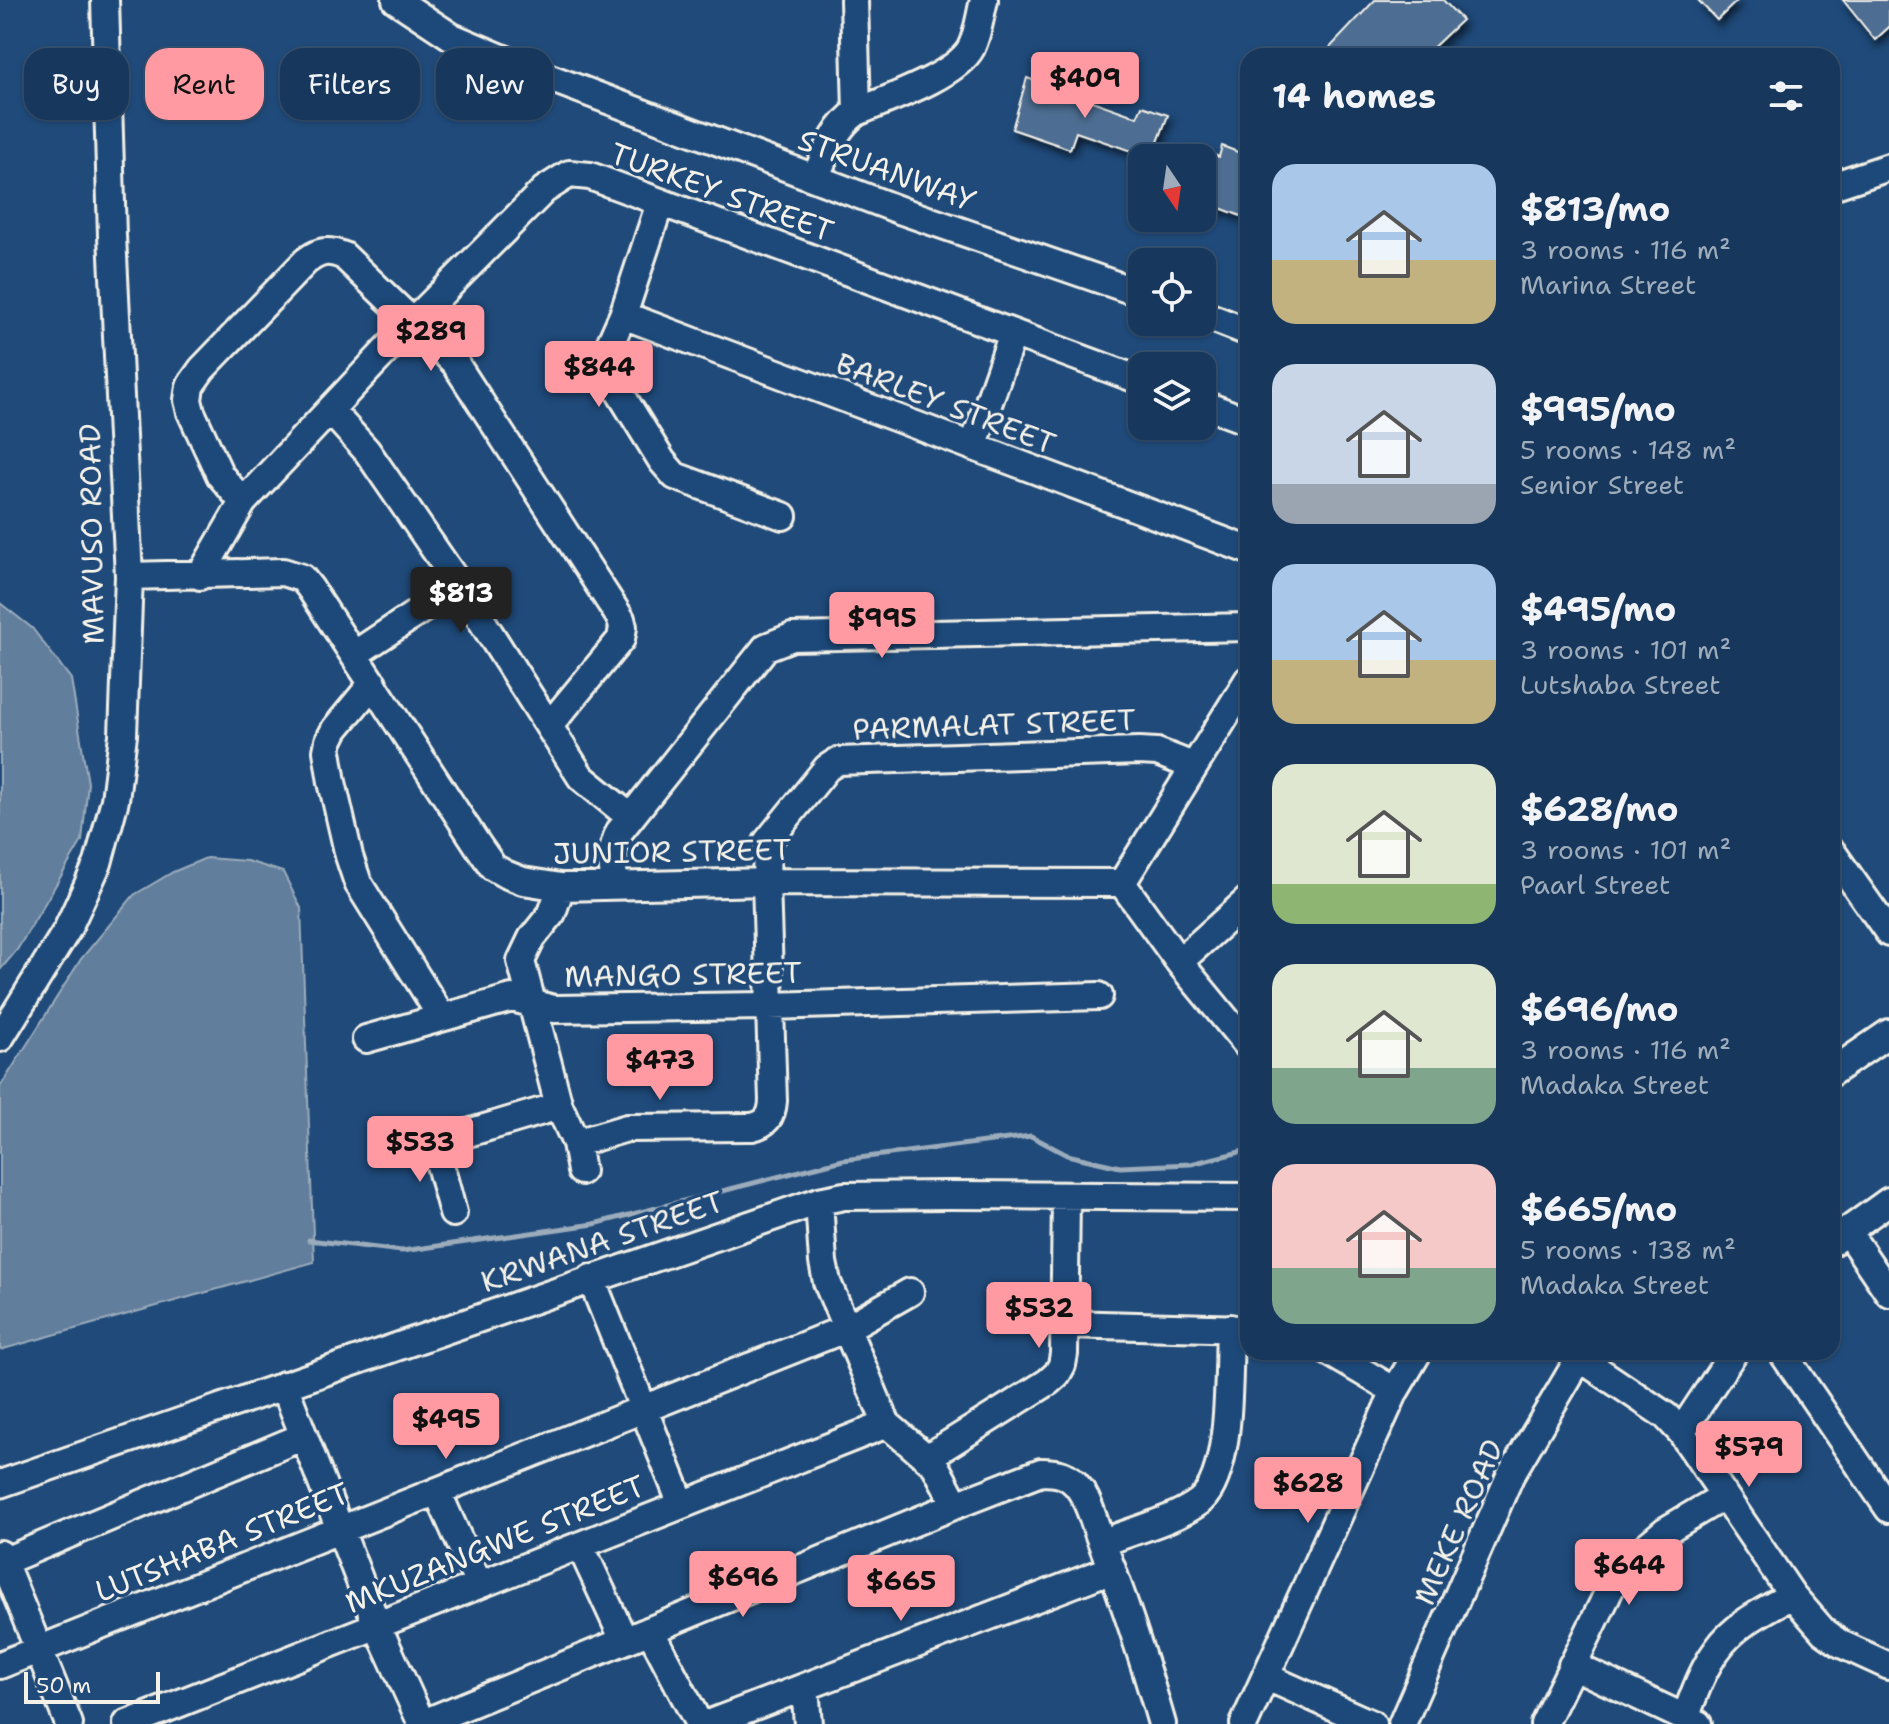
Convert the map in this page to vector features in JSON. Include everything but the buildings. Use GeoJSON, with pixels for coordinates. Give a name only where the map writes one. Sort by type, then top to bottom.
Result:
{"type":"FeatureCollection","features":[{"type":"Feature","properties":{"kind":"street","name":"MAVUSO ROAD"},"geometry":{"type":"LineString","coordinates":[[0,1038],[67,930],[98,863],[115,800],[123,735],[129,576],[112,236],[105,0]]}},
{"type":"Feature","properties":{"kind":"street","name":"STRUANWAY"},"geometry":{"type":"LineString","coordinates":[[396,0],[438,29],[473,47],[902,211],[1128,289]]}},
{"type":"Feature","properties":{"kind":"street"},"geometry":{"type":"LineString","coordinates":[[854,0],[857,112]]}},
{"type":"Feature","properties":{"kind":"street"},"geometry":{"type":"LineString","coordinates":[[815,178],[846,120],[857,112],[932,79],[961,61],[977,32],[984,0]]}},
{"type":"Feature","properties":{"kind":"street"},"geometry":{"type":"LineString","coordinates":[[1840,183],[1889,167]]}},
{"type":"Feature","properties":{"kind":"street","name":"TURKEY STREET"},"geometry":{"type":"LineString","coordinates":[[200,576],[243,502],[411,324],[549,185],[569,174],[590,176],[1128,376]]}},
{"type":"Feature","properties":{"kind":"street"},"geometry":{"type":"LineString","coordinates":[[660,203],[623,315],[606,353],[604,367],[668,470],[686,482],[783,516]]}},
{"type":"Feature","properties":{"kind":"street"},"geometry":{"type":"LineString","coordinates":[[243,502],[220,475],[188,400],[190,386],[212,358],[306,261],[316,253],[334,251],[344,256],[411,324],[450,357],[621,619],[621,639],[549,726]]}},
{"type":"Feature","properties":{"kind":"street","name":"BARLEY STREET"},"geometry":{"type":"LineString","coordinates":[[623,315],[1240,547]]}},
{"type":"Feature","properties":{"kind":"street"},"geometry":{"type":"LineString","coordinates":[[1216,319],[1240,329]]}},
{"type":"Feature","properties":{"kind":"street"},"geometry":{"type":"LineString","coordinates":[[973,447],[1013,333]]}},
{"type":"Feature","properties":{"kind":"street"},"geometry":{"type":"LineString","coordinates":[[1216,409],[1240,418]]}},
{"type":"Feature","properties":{"kind":"street"},"geometry":{"type":"LineString","coordinates":[[330,410],[367,451],[459,585],[581,777],[630,817]]}},
{"type":"Feature","properties":{"kind":"street","name":"JUNIOR STREET"},"geometry":{"type":"LineString","coordinates":[[129,576],[283,572],[302,578],[493,867],[523,881],[561,887],[766,882],[1122,883]]}},
{"type":"Feature","properties":{"kind":"street"},"geometry":{"type":"LineString","coordinates":[[355,654],[459,585]]}},
{"type":"Feature","properties":{"kind":"street"},"geometry":{"type":"LineString","coordinates":[[615,885],[611,862],[614,844],[630,817],[756,659],[776,641],[792,637],[1240,627]]}},
{"type":"Feature","properties":{"kind":"street"},"geometry":{"type":"LineString","coordinates":[[373,683],[335,729],[329,741],[327,751],[332,782],[358,883],[441,1016]]}},
{"type":"Feature","properties":{"kind":"street"},"geometry":{"type":"LineString","coordinates":[[1240,693],[1122,883],[1179,962],[1240,1036]]}},
{"type":"Feature","properties":{"kind":"street","name":"PARMALAT STREET"},"geometry":{"type":"LineString","coordinates":[[576,1143],[627,1128],[752,1127],[768,1120],[772,1113],[766,852],[771,836],[827,768],[838,761],[1139,751],[1157,752],[1193,766]]}},
{"type":"Feature","properties":{"kind":"street"},"geometry":{"type":"LineString","coordinates":[[1840,863],[1889,933]]}},
{"type":"Feature","properties":{"kind":"street"},"geometry":{"type":"LineString","coordinates":[[561,887],[552,913],[525,949],[521,961],[559,1106],[576,1143],[581,1171]]}},
{"type":"Feature","properties":{"kind":"street"},"geometry":{"type":"LineString","coordinates":[[1179,962],[1240,907]]}},
{"type":"Feature","properties":{"kind":"street","name":"MANGO STREET"},"geometry":{"type":"LineString","coordinates":[[366,1039],[512,998],[554,1009],[1099,996]]}},
{"type":"Feature","properties":{"kind":"street"},"geometry":{"type":"LineString","coordinates":[[1840,1067],[1889,1033]]}},
{"type":"Feature","properties":{"kind":"street"},"geometry":{"type":"LineString","coordinates":[[453,1213],[429,1144],[559,1106]]}},
{"type":"Feature","properties":{"kind":"street","name":"KRWANA STREET"},"geometry":{"type":"LineString","coordinates":[[0,1484],[819,1201],[844,1196],[1240,1197]]}},
{"type":"Feature","properties":{"kind":"street"},"geometry":{"type":"LineString","coordinates":[[928,1457],[1057,1374],[1062,1365],[1066,1197]]}},
{"type":"Feature","properties":{"kind":"street"},"geometry":{"type":"LineString","coordinates":[[819,1201],[825,1272],[845,1329],[887,1424],[935,1465],[956,1505]]}},
{"type":"Feature","properties":{"kind":"street"},"geometry":{"type":"LineString","coordinates":[[1889,1201],[1840,1236],[1889,1293]]}},
{"type":"Feature","properties":{"kind":"street"},"geometry":{"type":"LineString","coordinates":[[591,1278],[682,1505]]}},
{"type":"Feature","properties":{"kind":"street","name":"LUTSHABA STREET"},"geometry":{"type":"LineString","coordinates":[[0,1665],[845,1329],[910,1292]]}},
{"type":"Feature","properties":{"kind":"street"},"geometry":{"type":"LineString","coordinates":[[1065,1324],[1239,1329],[1223,1449],[1216,1478],[1208,1494],[1186,1510],[1102,1543]]}},
{"type":"Feature","properties":{"kind":"street"},"geometry":{"type":"LineString","coordinates":[[1343,1360],[1395,1391]]}},
{"type":"Feature","properties":{"kind":"street"},"geometry":{"type":"LineString","coordinates":[[1244,1724],[1395,1391],[1413,1360]]}},
{"type":"Feature","properties":{"kind":"street","name":"MEKE ROAD"},"geometry":{"type":"LineString","coordinates":[[1402,1724],[1510,1476],[1575,1360]]}},
{"type":"Feature","properties":{"kind":"street"},"geometry":{"type":"LineString","coordinates":[[1587,1360],[1666,1416],[1681,1432],[1792,1595],[1832,1639],[1889,1666]]}},
{"type":"Feature","properties":{"kind":"street"},"geometry":{"type":"LineString","coordinates":[[1681,1432],[1729,1360]]}},
{"type":"Feature","properties":{"kind":"street"},"geometry":{"type":"LineString","coordinates":[[1787,1360],[1889,1509]]}},
{"type":"Feature","properties":{"kind":"street"},"geometry":{"type":"LineString","coordinates":[[284,1385],[377,1625],[422,1724],[1041,1472],[1066,1476],[1079,1488],[1112,1569],[1162,1724]]}},
{"type":"Feature","properties":{"kind":"street","name":"MKUZANGWE STREET"},"geometry":{"type":"LineString","coordinates":[[127,1724],[887,1424]]}},
{"type":"Feature","properties":{"kind":"street"},"geometry":{"type":"LineString","coordinates":[[69,1724],[1,1559],[304,1436]]}},
{"type":"Feature","properties":{"kind":"street"},"geometry":{"type":"LineString","coordinates":[[437,1491],[479,1585]]}},
{"type":"Feature","properties":{"kind":"street"},"geometry":{"type":"LineString","coordinates":[[1544,1724],[1611,1587],[1629,1561],[1665,1531],[1724,1496]]}},
{"type":"Feature","properties":{"kind":"street"},"geometry":{"type":"LineString","coordinates":[[580,1545],[624,1640]]}},
{"type":"Feature","properties":{"kind":"street"},"geometry":{"type":"LineString","coordinates":[[708,1724],[1112,1569]]}},
{"type":"Feature","properties":{"kind":"street"},"geometry":{"type":"LineString","coordinates":[[1572,1665],[1692,1721],[1706,1666],[1722,1643],[1741,1625],[1792,1595]]}},
{"type":"Feature","properties":{"kind":"street"},"geometry":{"type":"LineString","coordinates":[[650,1630],[699,1724]]}},
{"type":"Feature","properties":{"kind":"street"},"geometry":{"type":"LineString","coordinates":[[1267,1677],[1372,1724]]}},
{"type":"Feature","properties":{"kind":"street"},"geometry":{"type":"LineString","coordinates":[[805,1687],[808,1724]]}},
{"type":"Feature","properties":{"kind":"water"},"geometry":{"type":"Polygon","coordinates":[[[0,603],[32,628],[71,679],[88,783],[82,841],[17,950],[0,970],[0,603]]]}},
{"type":"Feature","properties":{"kind":"water"},"geometry":{"type":"Polygon","coordinates":[[[206,858],[247,861],[283,872],[301,908],[314,1262],[0,1350],[0,1087],[81,959],[134,895],[173,872],[206,858]]]}},
{"type":"Feature","properties":{"kind":"waterway"},"geometry":{"type":"LineString","coordinates":[[309,1240],[402,1251],[594,1224],[843,1160],[1031,1136],[1067,1155],[1120,1167],[1191,1164],[1240,1152]]}}]}
